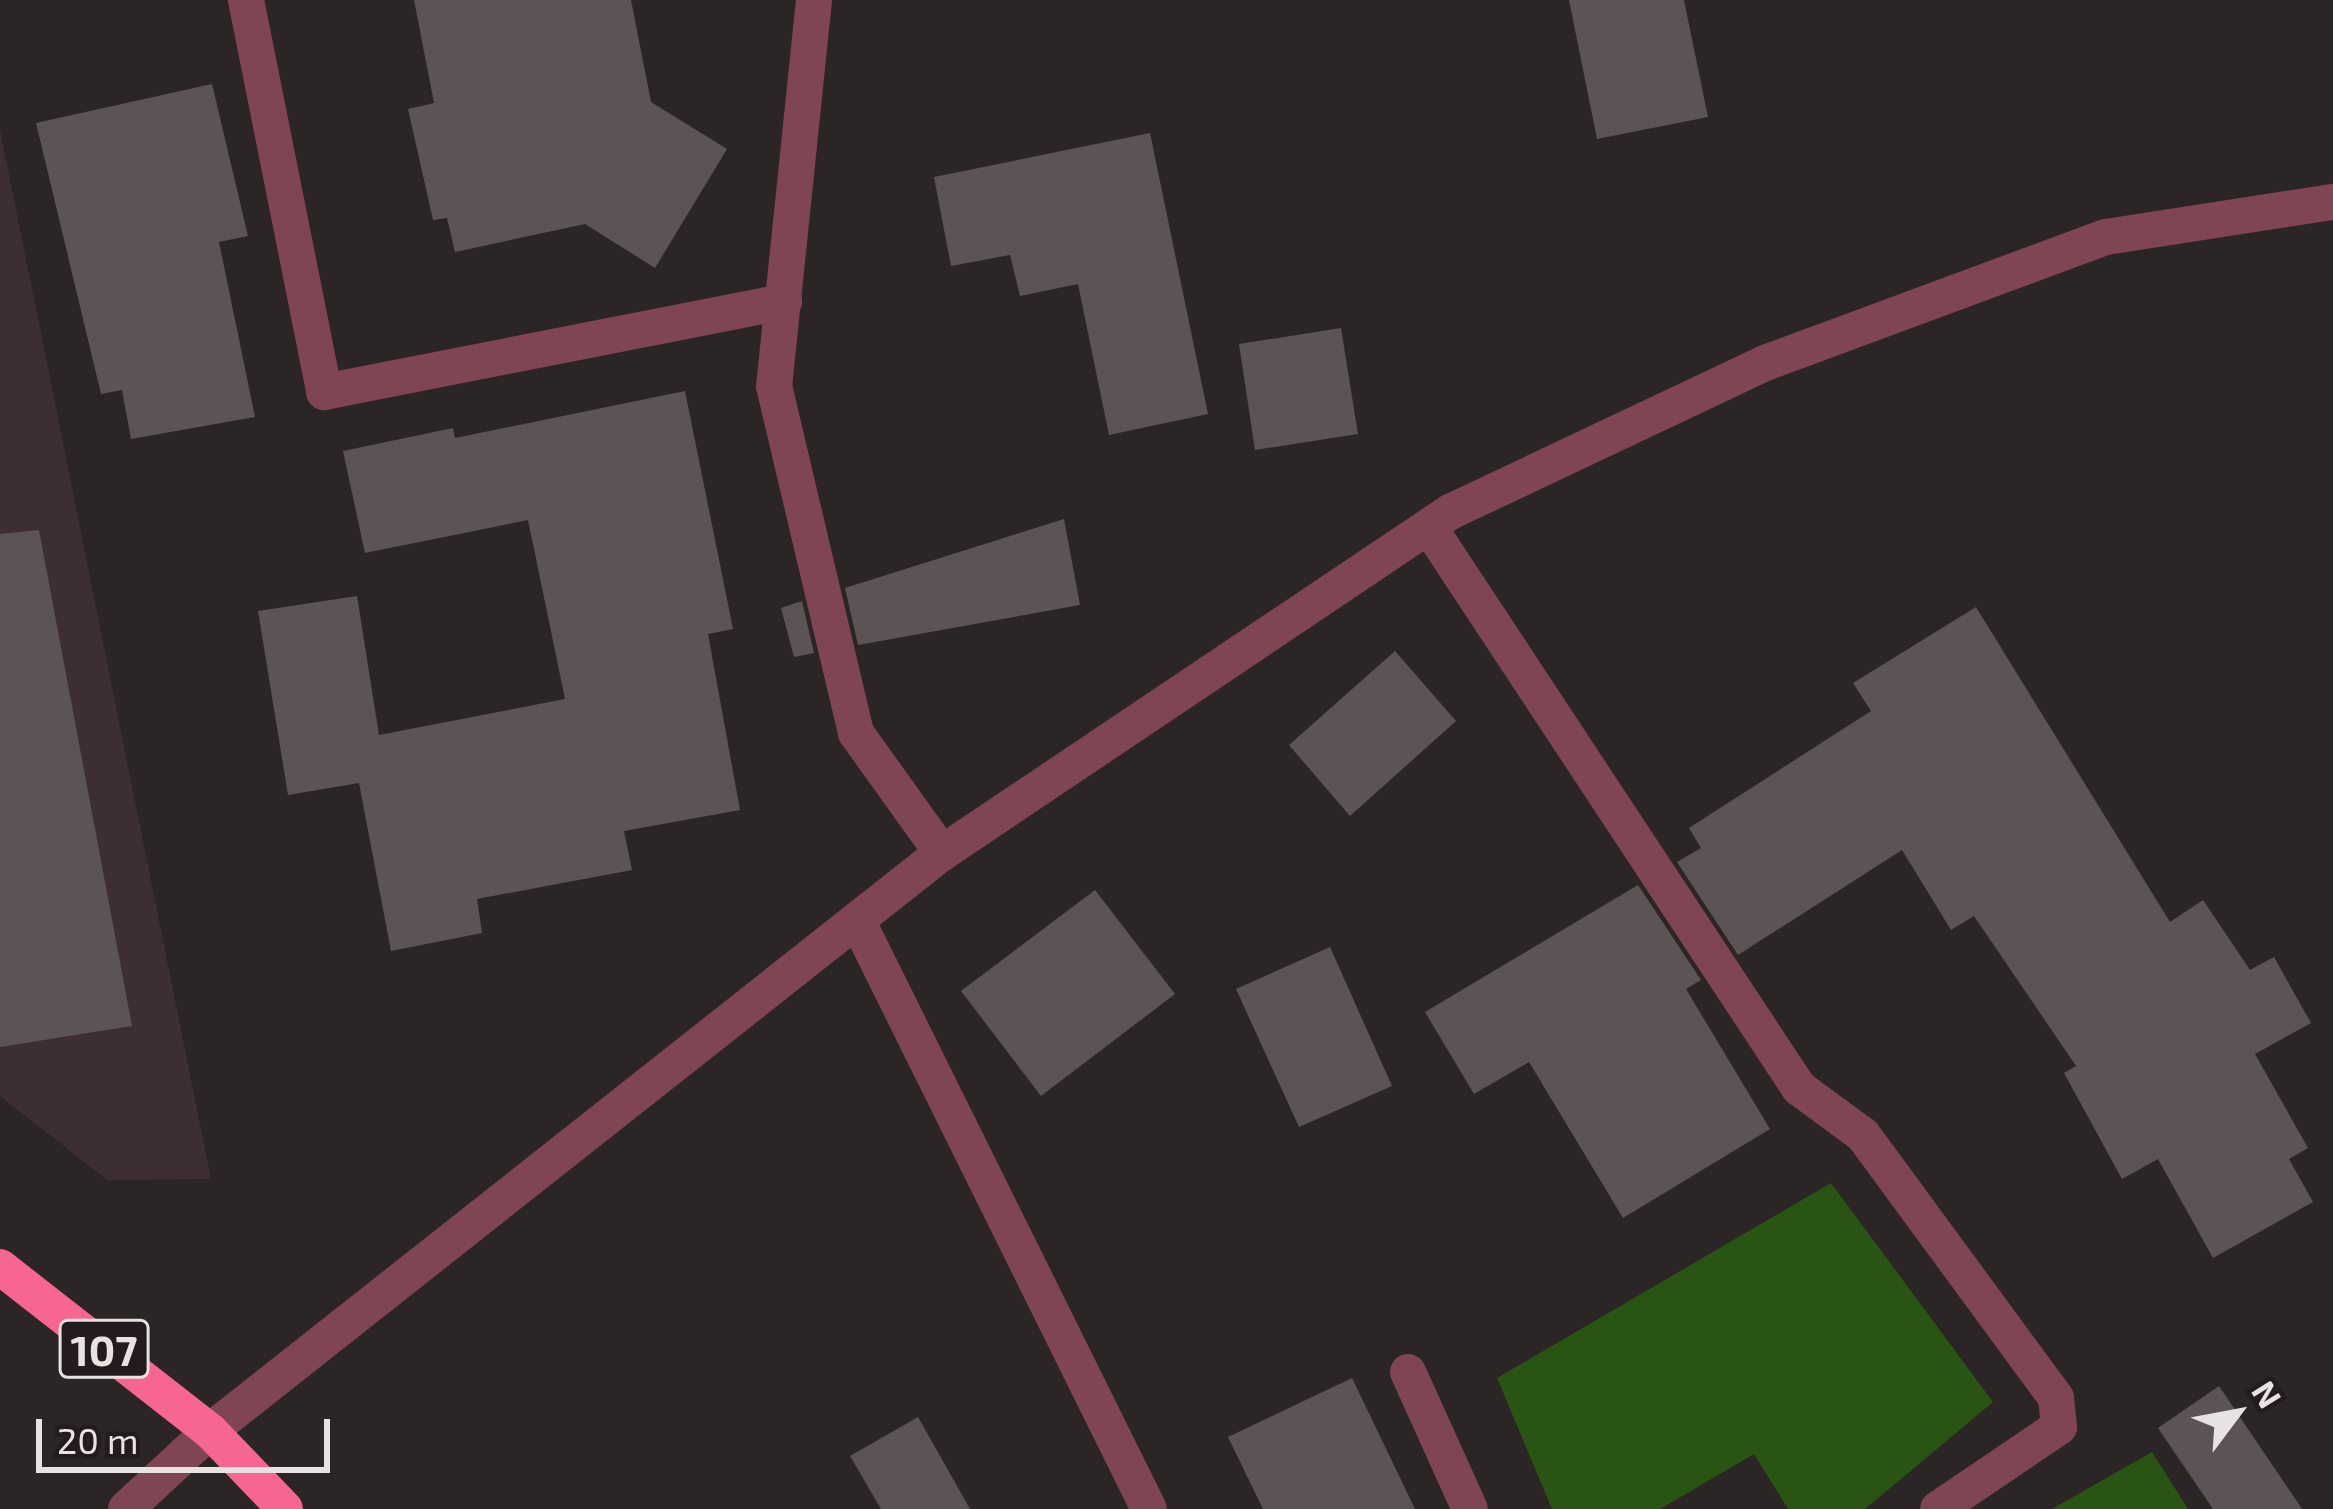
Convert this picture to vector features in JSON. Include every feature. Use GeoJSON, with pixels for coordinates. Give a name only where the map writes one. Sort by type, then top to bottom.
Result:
{"type":"FeatureCollection","features":[{"type":"Feature","properties":{"kind":"highway","name":"107"},"geometry":{"type":"LineString","coordinates":[[0,1267],[210,1431],[284,1509]]}},
{"type":"Feature","properties":{"kind":"street"},"geometry":{"type":"LineString","coordinates":[[246,0],[324,392],[784,302]]}},
{"type":"Feature","properties":{"kind":"street"},"geometry":{"type":"LineString","coordinates":[[814,0],[774,386],[856,733],[943,853]]}},
{"type":"Feature","properties":{"kind":"street"},"geometry":{"type":"LineString","coordinates":[[126,1509],[210,1431],[943,853],[1429,526],[1765,363],[2106,237],[2333,202]]}},
{"type":"Feature","properties":{"kind":"street"},"geometry":{"type":"LineString","coordinates":[[1429,526],[1799,1088],[1863,1135],[2056,1398],[2059,1427],[1938,1509]]}},
{"type":"Feature","properties":{"kind":"street"},"geometry":{"type":"LineString","coordinates":[[857,920],[1149,1509]]}},
{"type":"Feature","properties":{"kind":"street"},"geometry":{"type":"LineString","coordinates":[[1408,1372],[1470,1509]]}},
{"type":"Feature","properties":{"kind":"shaded area"},"geometry":{"type":"Polygon","coordinates":[[[0,130],[211,1179],[107,1180],[0,1096],[0,130]]]}},
{"type":"Feature","properties":{"kind":"green space"},"geometry":{"type":"Polygon","coordinates":[[[1831,1183],[1993,1402],[1865,1509],[1788,1509],[1754,1454],[1660,1509],[1552,1509],[1497,1378],[1831,1183]]]}},
{"type":"Feature","properties":{"kind":"green space"},"geometry":{"type":"Polygon","coordinates":[[[2152,1452],[2188,1509],[2052,1509],[2152,1452]]]}},
{"type":"Feature","properties":{"kind":"building"},"geometry":{"type":"Polygon","coordinates":[[[414,0],[631,0],[651,102],[727,149],[655,268],[585,224],[455,252],[447,218],[433,220],[408,109],[434,103],[414,0]]]}},
{"type":"Feature","properties":{"kind":"building"},"geometry":{"type":"Polygon","coordinates":[[[1569,0],[1684,0],[1708,117],[1597,139],[1569,0]]]}},
{"type":"Feature","properties":{"kind":"building"},"geometry":{"type":"Polygon","coordinates":[[[212,84],[248,236],[219,242],[255,417],[131,439],[122,390],[101,394],[36,123],[212,84]]]}},
{"type":"Feature","properties":{"kind":"building"},"geometry":{"type":"Polygon","coordinates":[[[1150,133],[1208,414],[1109,435],[1078,284],[1020,296],[1010,255],[951,266],[934,177],[1150,133]]]}},
{"type":"Feature","properties":{"kind":"building"},"geometry":{"type":"Polygon","coordinates":[[[1341,328],[1358,434],[1255,450],[1239,344],[1341,328]]]}},
{"type":"Feature","properties":{"kind":"building"},"geometry":{"type":"Polygon","coordinates":[[[685,391],[733,629],[708,634],[740,810],[624,831],[632,870],[477,899],[482,933],[391,951],[359,783],[288,795],[258,611],[357,596],[379,735],[565,699],[528,520],[365,553],[343,451],[453,428],[455,438],[685,391]]]}},
{"type":"Feature","properties":{"kind":"building"},"geometry":{"type":"Polygon","coordinates":[[[1064,519],[1080,605],[858,645],[845,588],[1064,519]]]}},
{"type":"Feature","properties":{"kind":"building"},"geometry":{"type":"Polygon","coordinates":[[[39,530],[132,1026],[0,1047],[0,534],[39,530]]]}},
{"type":"Feature","properties":{"kind":"building"},"geometry":{"type":"Polygon","coordinates":[[[802,601],[814,653],[794,657],[781,608],[802,601]]]}},
{"type":"Feature","properties":{"kind":"building"},"geometry":{"type":"Polygon","coordinates":[[[1976,607],[2170,922],[2203,900],[2250,970],[2274,957],[2311,1023],[2255,1054],[2308,1148],[2289,1159],[2313,1202],[2213,1258],[2158,1159],[2122,1179],[2064,1073],[2076,1066],[1974,916],[1951,930],[1902,850],[1738,955],[1677,862],[1701,848],[1689,828],[1871,711],[1853,683],[1976,607]]]}},
{"type":"Feature","properties":{"kind":"building"},"geometry":{"type":"Polygon","coordinates":[[[1395,651],[1456,721],[1350,816],[1289,745],[1395,651]]]}},
{"type":"Feature","properties":{"kind":"building"},"geometry":{"type":"Polygon","coordinates":[[[1638,885],[1701,980],[1686,989],[1770,1129],[1623,1218],[1529,1062],[1474,1094],[1425,1012],[1638,885]]]}},
{"type":"Feature","properties":{"kind":"building"},"geometry":{"type":"Polygon","coordinates":[[[1095,890],[1175,994],[1041,1096],[961,991],[1095,890]]]}},
{"type":"Feature","properties":{"kind":"building"},"geometry":{"type":"Polygon","coordinates":[[[1330,947],[1392,1086],[1299,1127],[1236,989],[1330,947]]]}},
{"type":"Feature","properties":{"kind":"building"},"geometry":{"type":"Polygon","coordinates":[[[1352,1378],[1415,1509],[1263,1509],[1228,1437],[1352,1378]]]}},
{"type":"Feature","properties":{"kind":"building"},"geometry":{"type":"Polygon","coordinates":[[[2219,1386],[2302,1509],[2213,1509],[2158,1428],[2219,1386]]]}},
{"type":"Feature","properties":{"kind":"building"},"geometry":{"type":"Polygon","coordinates":[[[918,1417],[970,1509],[881,1509],[850,1456],[918,1417]]]}}]}
